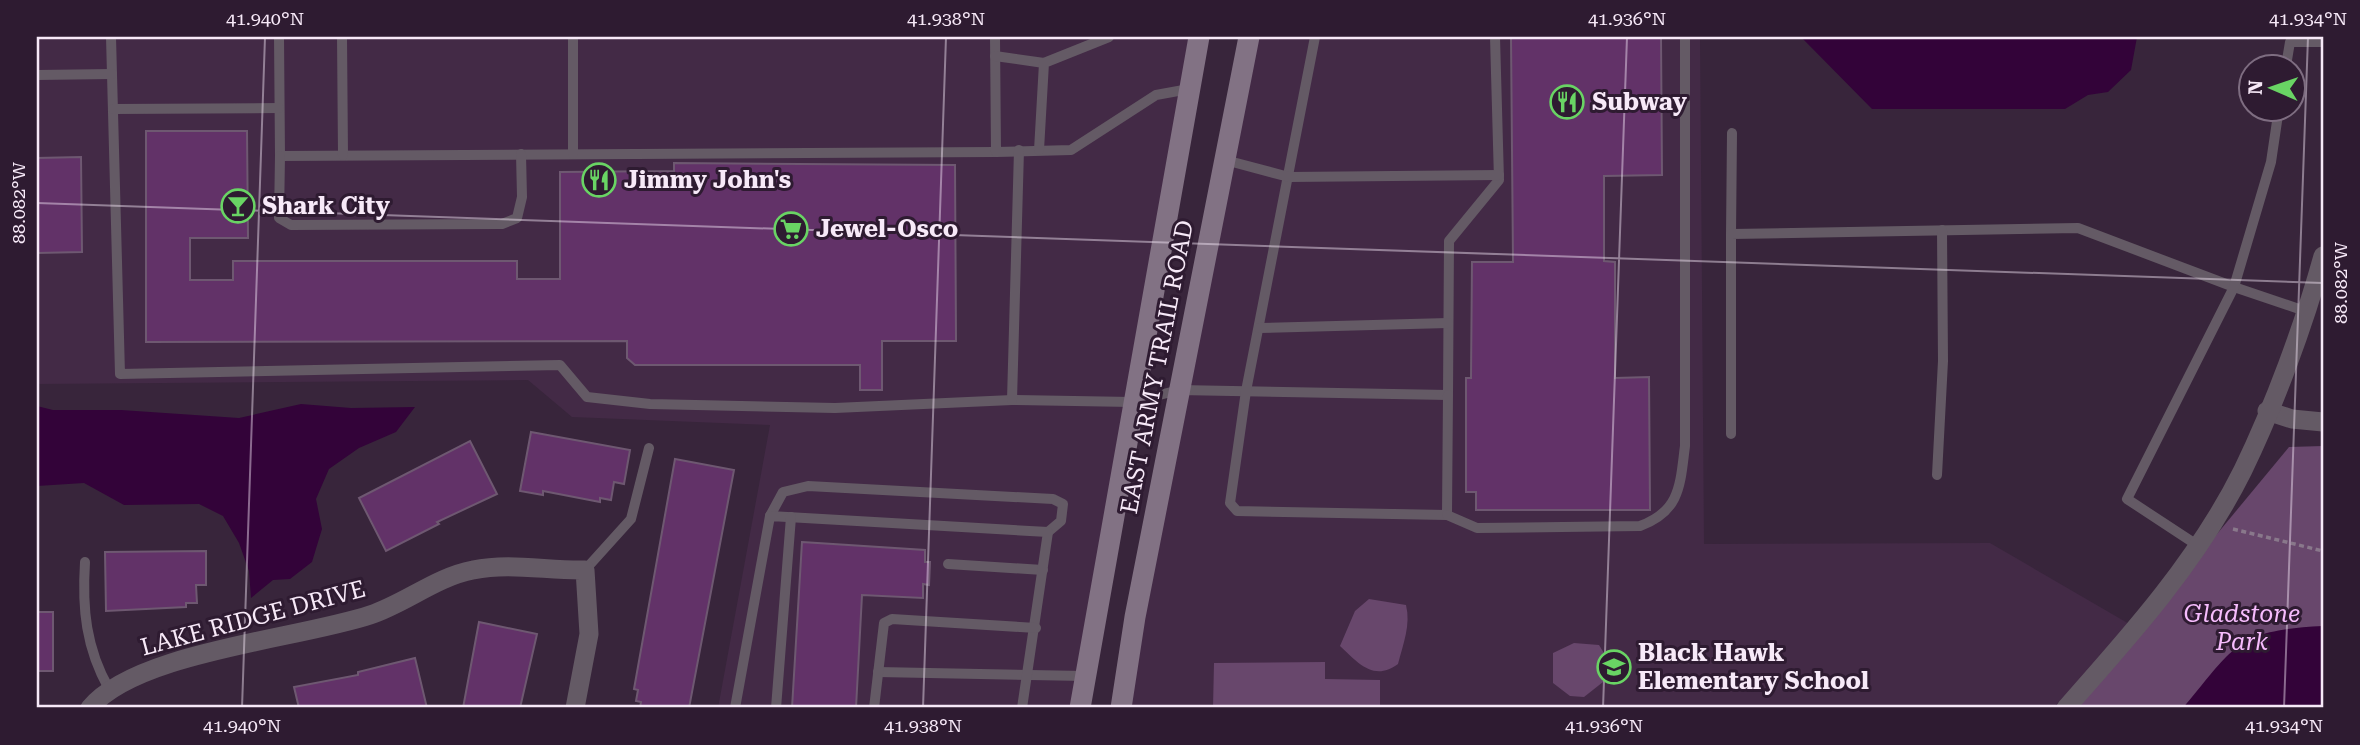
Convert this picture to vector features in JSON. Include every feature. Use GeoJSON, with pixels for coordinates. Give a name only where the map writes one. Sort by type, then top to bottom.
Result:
{"type":"FeatureCollection","features":[{"type":"Feature","properties":{"kind":"main road","name":"EAST ARMY TRAIL ROAD"},"geometry":{"type":"LineString","coordinates":[[1080,708],[1132,401],[1199,37]]}},
{"type":"Feature","properties":{"kind":"main road","name":"EAST ARMY TRAIL ROAD"},"geometry":{"type":"LineString","coordinates":[[1121,708],[1135,617],[1249,37]]}},
{"type":"Feature","properties":{"kind":"street"},"geometry":{"type":"LineString","coordinates":[[2066,708],[2129,638],[2197,545],[2242,470],[2267,411],[2323,256]]}},
{"type":"Feature","properties":{"kind":"street"},"geometry":{"type":"LineString","coordinates":[[2267,411],[2292,419],[2323,422]]}},
{"type":"Feature","properties":{"kind":"street","name":"LAKE RIDGE DRIVE"},"geometry":{"type":"LineString","coordinates":[[90,708],[109,689],[148,669],[373,614],[466,571],[493,566],[549,571],[585,570]]}},
{"type":"Feature","properties":{"kind":"street"},"geometry":{"type":"LineString","coordinates":[[575,708],[589,635],[585,570]]}},
{"type":"Feature","properties":{"kind":"lane"},"geometry":{"type":"LineString","coordinates":[[111,37],[120,373],[560,365],[587,397],[650,404],[835,408],[1012,400],[1132,401],[1179,390],[1448,395]]}},
{"type":"Feature","properties":{"kind":"lane"},"geometry":{"type":"LineString","coordinates":[[279,37],[279,218],[292,225],[502,224],[517,218],[522,197],[521,154]]}},
{"type":"Feature","properties":{"kind":"lane"},"geometry":{"type":"LineString","coordinates":[[342,37],[343,155]]}},
{"type":"Feature","properties":{"kind":"lane"},"geometry":{"type":"LineString","coordinates":[[573,37],[573,154]]}},
{"type":"Feature","properties":{"kind":"lane"},"geometry":{"type":"LineString","coordinates":[[995,37],[996,152]]}},
{"type":"Feature","properties":{"kind":"lane"},"geometry":{"type":"LineString","coordinates":[[995,56],[1044,63],[1109,37]]}},
{"type":"Feature","properties":{"kind":"lane"},"geometry":{"type":"LineString","coordinates":[[1315,37],[1246,391],[1230,503],[1237,511],[1447,515],[1477,528],[1640,526],[1660,518],[1673,502],[1681,477],[1685,446],[1685,37]]}},
{"type":"Feature","properties":{"kind":"lane"},"geometry":{"type":"LineString","coordinates":[[1447,515],[1449,241],[1499,180],[1495,37]]}},
{"type":"Feature","properties":{"kind":"lane"},"geometry":{"type":"LineString","coordinates":[[2289,39],[2323,42]]}},
{"type":"Feature","properties":{"kind":"lane"},"geometry":{"type":"LineString","coordinates":[[1039,150],[1044,63]]}},
{"type":"Feature","properties":{"kind":"lane"},"geometry":{"type":"LineString","coordinates":[[37,75],[112,74]]}},
{"type":"Feature","properties":{"kind":"lane"},"geometry":{"type":"LineString","coordinates":[[280,156],[1071,150],[1156,95],[1189,89]]}},
{"type":"Feature","properties":{"kind":"lane"},"geometry":{"type":"LineString","coordinates":[[113,109],[279,108]]}},
{"type":"Feature","properties":{"kind":"lane"},"geometry":{"type":"LineString","coordinates":[[2197,545],[2127,499],[2234,288],[2271,162],[2277,122]]}},
{"type":"Feature","properties":{"kind":"lane"},"geometry":{"type":"LineString","coordinates":[[1731,434],[1732,133]]}},
{"type":"Feature","properties":{"kind":"lane"},"geometry":{"type":"LineString","coordinates":[[1012,400],[1019,150]]}},
{"type":"Feature","properties":{"kind":"lane"},"geometry":{"type":"LineString","coordinates":[[1225,160],[1289,177],[1499,175]]}},
{"type":"Feature","properties":{"kind":"lane"},"geometry":{"type":"LineString","coordinates":[[1731,234],[2078,228],[2234,288],[2305,310]]}},
{"type":"Feature","properties":{"kind":"lane"},"geometry":{"type":"LineString","coordinates":[[1937,475],[1943,361],[1942,230]]}},
{"type":"Feature","properties":{"kind":"lane"},"geometry":{"type":"LineString","coordinates":[[1259,328],[1448,323]]}},
{"type":"Feature","properties":{"kind":"lane"},"geometry":{"type":"LineString","coordinates":[[585,570],[631,519],[649,448]]}},
{"type":"Feature","properties":{"kind":"lane"},"geometry":{"type":"LineString","coordinates":[[735,708],[770,516],[783,492],[808,486],[1054,499],[1063,504],[1060,520],[1048,532],[1036,628],[1022,708]]}},
{"type":"Feature","properties":{"kind":"lane"},"geometry":{"type":"LineString","coordinates":[[770,516],[1048,532]]}},
{"type":"Feature","properties":{"kind":"lane"},"geometry":{"type":"LineString","coordinates":[[775,708],[791,517]]}},
{"type":"Feature","properties":{"kind":"lane"},"geometry":{"type":"LineString","coordinates":[[85,562],[83,598],[87,632],[95,664],[109,689]]}},
{"type":"Feature","properties":{"kind":"lane"},"geometry":{"type":"LineString","coordinates":[[948,564],[1043,570]]}},
{"type":"Feature","properties":{"kind":"lane"},"geometry":{"type":"LineString","coordinates":[[874,708],[884,623],[892,619],[1036,628]]}},
{"type":"Feature","properties":{"kind":"lane"},"geometry":{"type":"LineString","coordinates":[[878,672],[1085,676]]}},
{"type":"Feature","properties":{"kind":"path"},"geometry":{"type":"LineString","coordinates":[[2233,529],[2323,551]]}},
{"type":"Feature","properties":{"kind":"shaded area"},"geometry":{"type":"Polygon","coordinates":[[[37,37],[1189,37],[1070,708],[718,708],[770,425],[572,417],[528,380],[37,384],[37,37]]]}},
{"type":"Feature","properties":{"kind":"shaded area"},"geometry":{"type":"Polygon","coordinates":[[[1255,37],[1700,37],[1704,544],[1990,543],[2131,625],[2053,708],[1129,708],[1155,546],[1255,37]]]}},
{"type":"Feature","properties":{"kind":"shaded area"},"geometry":{"type":"Polygon","coordinates":[[[1801,37],[2137,37],[2131,70],[2108,92],[2088,95],[2065,109],[1872,109],[1801,37]]]}},
{"type":"Feature","properties":{"kind":"shaded area"},"geometry":{"type":"Polygon","coordinates":[[[301,404],[351,408],[415,407],[396,432],[359,448],[329,469],[316,499],[322,529],[312,562],[290,579],[273,580],[251,598],[249,571],[239,543],[223,516],[199,504],[124,505],[84,483],[37,486],[37,406],[53,410],[121,410],[239,418],[301,404]]]}},
{"type":"Feature","properties":{"kind":"shaded area"},"geometry":{"type":"Polygon","coordinates":[[[2323,626],[2323,708],[2183,708],[2227,656],[2240,645],[2254,637],[2272,632],[2323,626]]]}},
{"type":"Feature","properties":{"kind":"green space","name":"Gladstone Park"},"geometry":{"type":"Polygon","coordinates":[[[2323,446],[2323,708],[2073,708],[2289,447],[2323,446]]]}},
{"type":"Feature","properties":{"kind":"green space"},"geometry":{"type":"Polygon","coordinates":[[[1369,599],[1406,605],[1406,635],[1398,664],[1381,671],[1374,671],[1360,664],[1340,646],[1355,611],[1369,599]]]}},
{"type":"Feature","properties":{"kind":"green space"},"geometry":{"type":"Polygon","coordinates":[[[1574,643],[1599,645],[1607,658],[1603,682],[1584,697],[1570,696],[1553,683],[1553,653],[1574,643]]]}},
{"type":"Feature","properties":{"kind":"green space"},"geometry":{"type":"Polygon","coordinates":[[[1325,662],[1325,679],[1380,680],[1380,708],[1213,708],[1214,663],[1325,662]]]}},
{"type":"Feature","properties":{"kind":"building"},"geometry":{"type":"Polygon","coordinates":[[[1511,37],[1661,37],[1662,175],[1604,176],[1604,261],[1615,262],[1615,378],[1649,377],[1650,510],[1476,510],[1476,492],[1466,492],[1466,378],[1471,378],[1472,262],[1513,262],[1511,37]]]}},
{"type":"Feature","properties":{"kind":"building"},"geometry":{"type":"Polygon","coordinates":[[[146,131],[247,131],[248,238],[190,238],[190,280],[233,280],[233,261],[517,261],[517,279],[560,279],[560,172],[674,171],[674,163],[955,165],[956,341],[882,341],[882,390],[860,390],[860,365],[635,365],[627,358],[627,341],[146,342],[146,131]]]}},
{"type":"Feature","properties":{"kind":"building"},"geometry":{"type":"Polygon","coordinates":[[[81,157],[82,252],[37,253],[37,158],[81,157]]]}},
{"type":"Feature","properties":{"kind":"building"},"geometry":{"type":"Polygon","coordinates":[[[531,432],[630,450],[624,484],[614,482],[611,500],[600,498],[600,502],[543,491],[543,495],[520,491],[531,432]]]}},
{"type":"Feature","properties":{"kind":"building"},"geometry":{"type":"Polygon","coordinates":[[[470,441],[497,494],[437,522],[439,524],[386,551],[359,498],[470,441]]]}},
{"type":"Feature","properties":{"kind":"building"},"geometry":{"type":"Polygon","coordinates":[[[675,459],[734,470],[689,708],[640,708],[641,702],[636,701],[638,690],[634,689],[675,459]]]}},
{"type":"Feature","properties":{"kind":"building"},"geometry":{"type":"Polygon","coordinates":[[[802,542],[925,550],[925,562],[930,562],[929,585],[923,584],[923,598],[862,595],[856,708],[792,708],[802,542]]]}},
{"type":"Feature","properties":{"kind":"building"},"geometry":{"type":"Polygon","coordinates":[[[206,551],[206,585],[196,585],[197,603],[186,603],[186,607],[106,611],[105,552],[206,551]]]}},
{"type":"Feature","properties":{"kind":"building"},"geometry":{"type":"Polygon","coordinates":[[[37,612],[53,612],[53,671],[37,671],[37,612]]]}},
{"type":"Feature","properties":{"kind":"building"},"geometry":{"type":"Polygon","coordinates":[[[479,622],[537,634],[520,708],[463,708],[479,622]]]}},
{"type":"Feature","properties":{"kind":"building"},"geometry":{"type":"Polygon","coordinates":[[[415,658],[427,708],[299,708],[294,687],[358,675],[358,672],[415,658]]]}},
{"type":"Feature","properties":{"kind":"place","name":"Subway"},"geometry":{"type":"Point","coordinates":[1567,102]}},
{"type":"Feature","properties":{"kind":"place","name":"Jimmy John's"},"geometry":{"type":"Point","coordinates":[599,180]}},
{"type":"Feature","properties":{"kind":"place","name":"Shark City"},"geometry":{"type":"Point","coordinates":[238,206]}},
{"type":"Feature","properties":{"kind":"place","name":"Jewel-Osco"},"geometry":{"type":"Point","coordinates":[791,229]}},
{"type":"Feature","properties":{"kind":"place","name":"Black Hawk Elementary School"},"geometry":{"type":"Point","coordinates":[1614,667]}}]}
